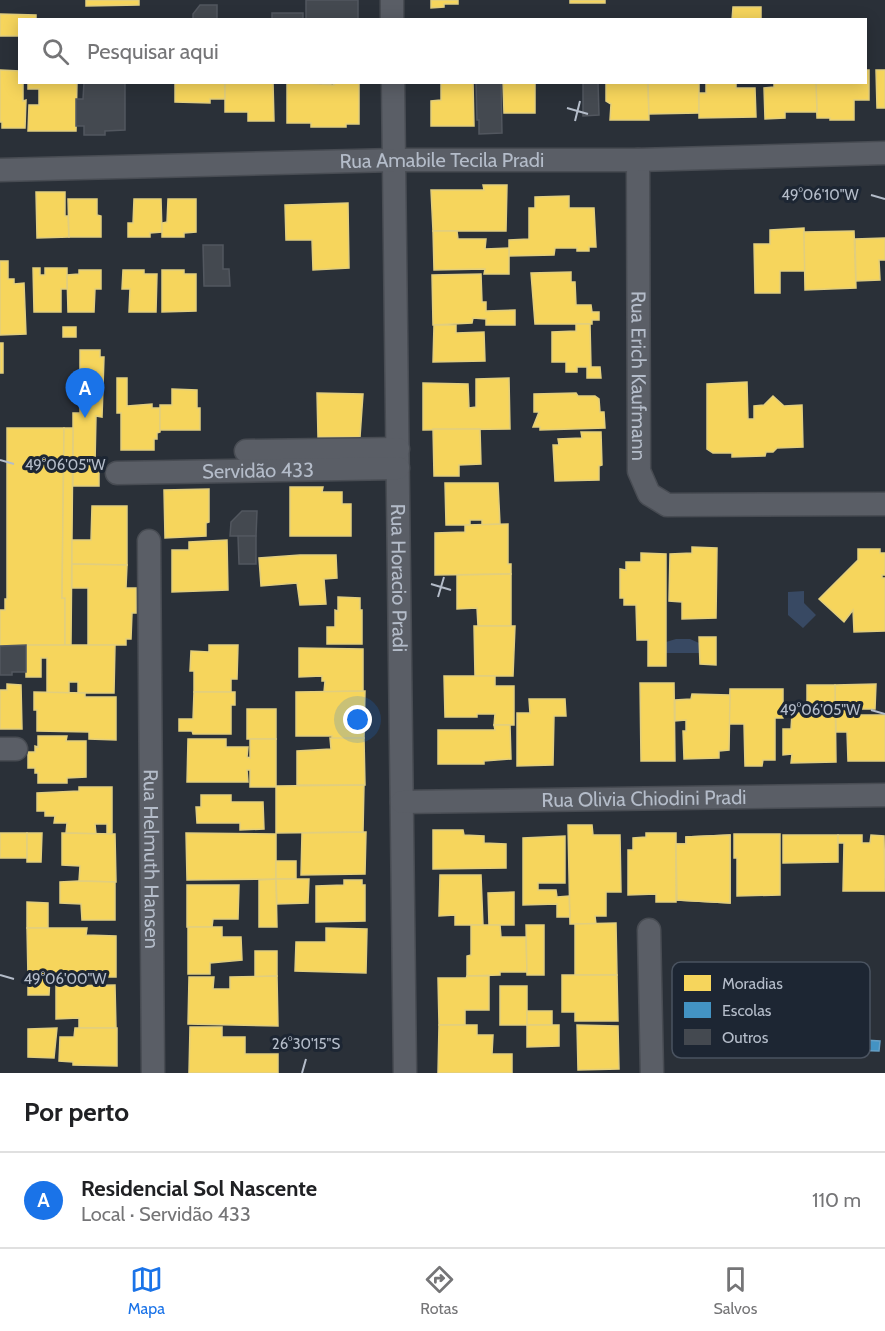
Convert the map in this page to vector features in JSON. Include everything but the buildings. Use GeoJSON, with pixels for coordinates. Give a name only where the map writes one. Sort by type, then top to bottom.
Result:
{"type":"FeatureCollection","features":[{"type":"Feature","properties":{"kind":"street"},"geometry":{"type":"LineString","coordinates":[[392,0],[392,18]]}},
{"type":"Feature","properties":{"kind":"street","name":"Rua Horacio Pradi"},"geometry":{"type":"LineString","coordinates":[[393,84],[405,1073]]}},
{"type":"Feature","properties":{"kind":"street","name":"Rua Amabile Tecila Pradi"},"geometry":{"type":"LineString","coordinates":[[0,170],[394,160],[638,160],[885,153]]}},
{"type":"Feature","properties":{"kind":"street","name":"Rua Erich Kaufmann"},"geometry":{"type":"LineString","coordinates":[[638,160],[639,471],[650,494],[667,505],[885,504]]}},
{"type":"Feature","properties":{"kind":"street"},"geometry":{"type":"LineString","coordinates":[[246,451],[398,459]]}},
{"type":"Feature","properties":{"kind":"street","name":"Servidão 433"},"geometry":{"type":"LineString","coordinates":[[117,473],[398,459]]}},
{"type":"Feature","properties":{"kind":"street","name":"Rua Helmuth Hansen"},"geometry":{"type":"LineString","coordinates":[[149,541],[153,1073]]}},
{"type":"Feature","properties":{"kind":"street","name":"Rua Olivia Chiodini Pradi"},"geometry":{"type":"LineString","coordinates":[[402,802],[885,795]]}},
{"type":"Feature","properties":{"kind":"street"},"geometry":{"type":"LineString","coordinates":[[649,930],[652,1073]]}},
{"type":"Feature","properties":{"kind":"water"},"geometry":{"type":"Polygon","coordinates":[[[804,591],[804,603],[816,615],[803,628],[788,615],[788,592],[804,591]]]}},
{"type":"Feature","properties":{"kind":"water"},"geometry":{"type":"Polygon","coordinates":[[[690,639],[699,643],[699,653],[666,653],[666,642],[690,639]]]}},
{"type":"Feature","properties":{"kind":"place","name":"Residencial Sol Nascente"},"geometry":{"type":"Point","coordinates":[85,418]}}]}
